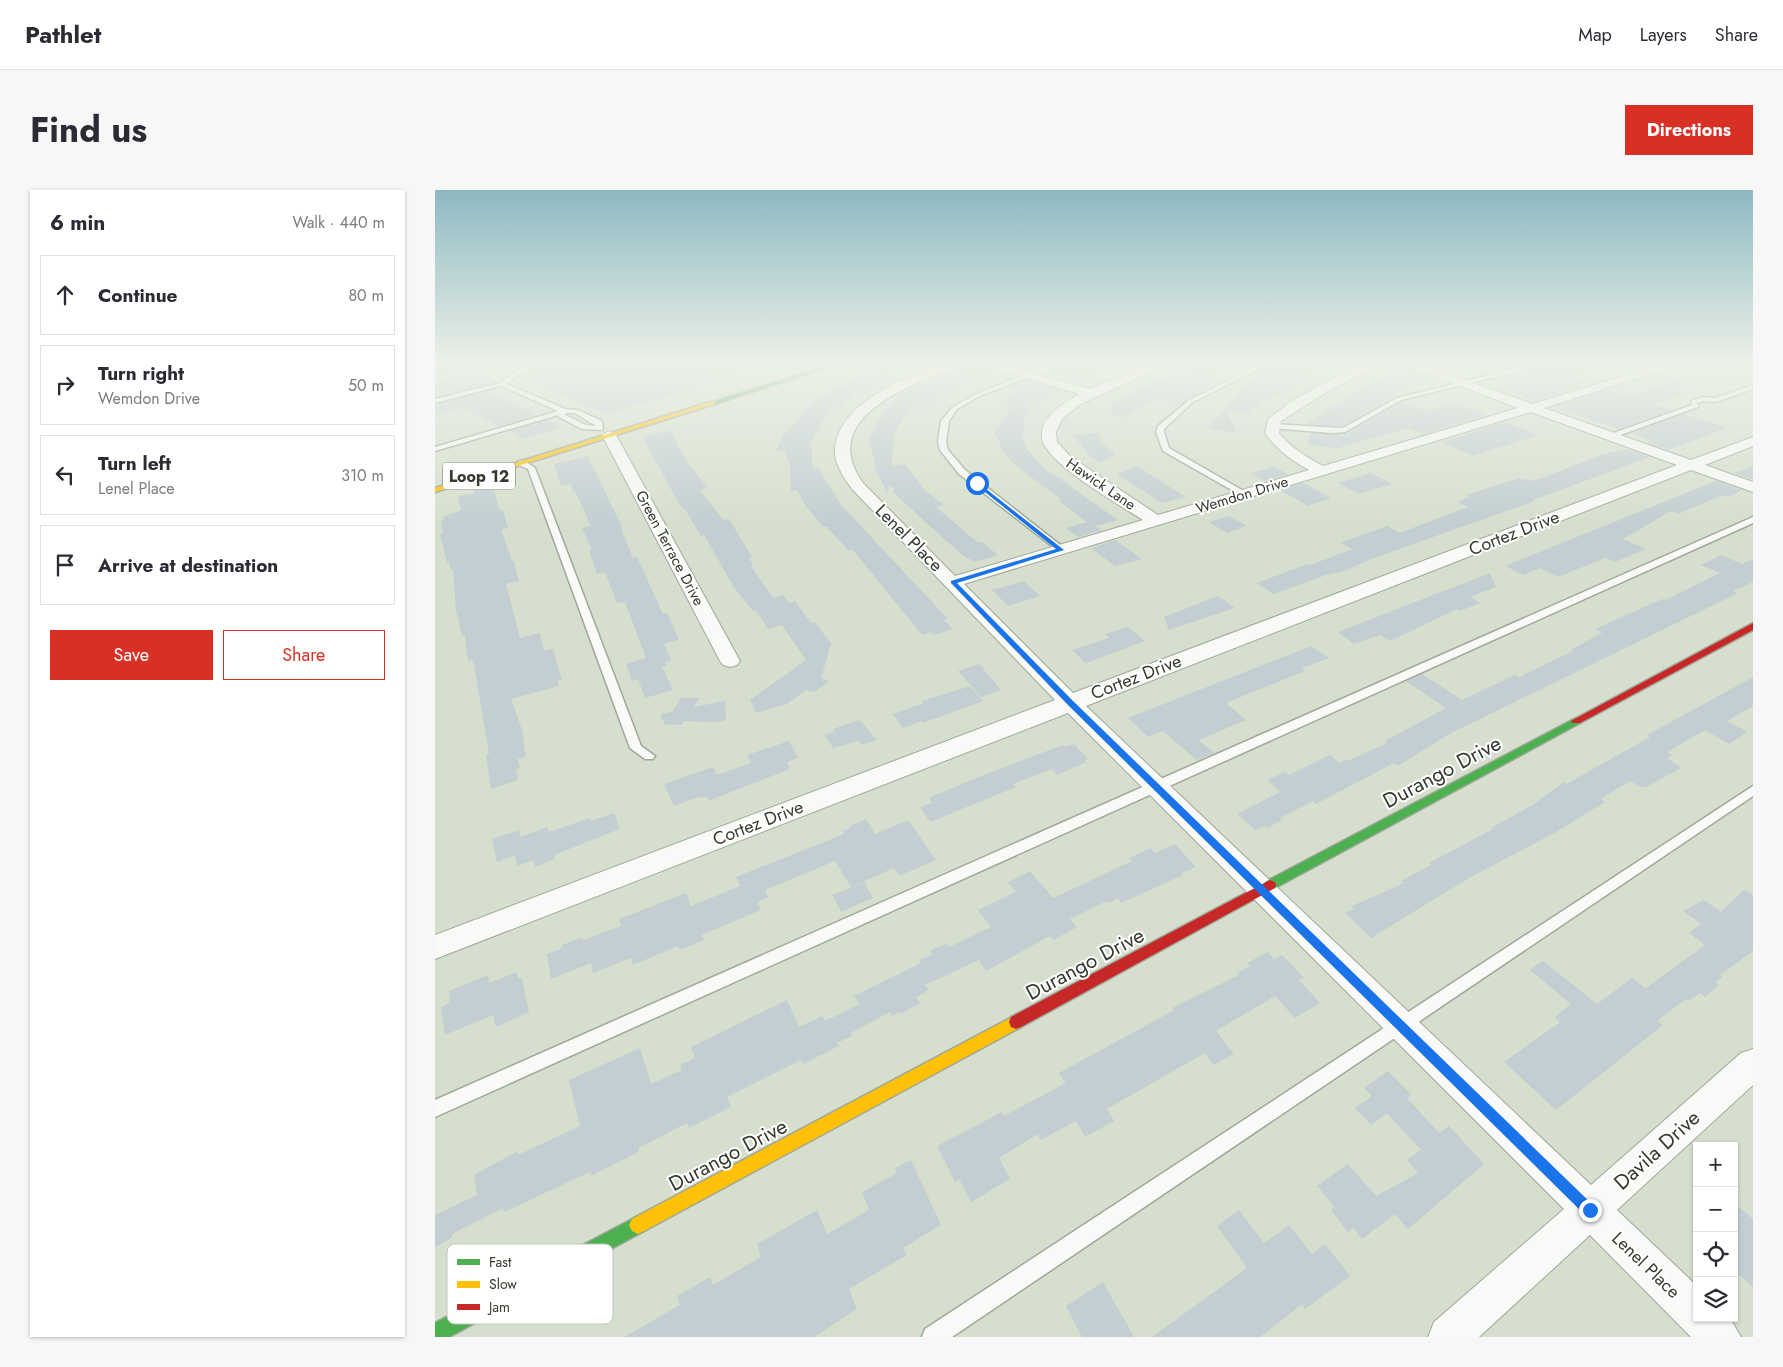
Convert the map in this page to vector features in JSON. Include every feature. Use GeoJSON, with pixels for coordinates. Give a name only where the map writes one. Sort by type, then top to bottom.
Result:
{"type":"FeatureCollection","features":[{"type":"Feature","properties":{"kind":"street","name":"Loop 12"},"geometry":{"type":"LineString","coordinates":[[435,490],[652,417]]}},
{"type":"Feature","properties":{"kind":"street","name":"Lenel Place"},"geometry":{"type":"LineString","coordinates":[[858,417],[846,431],[842,455],[846,470],[857,486],[1070,703],[1693,1310]]}},
{"type":"Feature","properties":{"kind":"street","name":"Hawick Lane"},"geometry":{"type":"LineString","coordinates":[[1056,417],[1049,429],[1050,443],[1063,459],[1155,521]]}},
{"type":"Feature","properties":{"kind":"street"},"geometry":{"type":"LineString","coordinates":[[1279,417],[1272,426],[1273,433],[1280,444],[1295,456],[1322,471]]}},
{"type":"Feature","properties":{"kind":"street","name":"Wemdon Drive"},"geometry":{"type":"LineString","coordinates":[[953,582],[1503,417]]}},
{"type":"Feature","properties":{"kind":"street"},"geometry":{"type":"LineString","coordinates":[[1555,417],[1753,487]]}},
{"type":"Feature","properties":{"kind":"street","name":"Loop 12"},"geometry":{"type":"LineString","coordinates":[[435,479],[605,432]]}},
{"type":"Feature","properties":{"kind":"street","name":"Green Terrace Drive"},"geometry":{"type":"LineString","coordinates":[[605,432],[730,661]]}},
{"type":"Feature","properties":{"kind":"street","name":"Cortez Drive"},"geometry":{"type":"LineString","coordinates":[[435,947],[1753,441]]}},
{"type":"Feature","properties":{"kind":"street","name":"Durango Drive"},"geometry":{"type":"LineString","coordinates":[[603,1244],[1753,626]]}},
{"type":"Feature","properties":{"kind":"street","name":"Davila Drive"},"geometry":{"type":"LineString","coordinates":[[1449,1337],[1753,1064]]}},
{"type":"Feature","properties":{"kind":"street"},"geometry":{"type":"LineString","coordinates":[[1705,1322],[1720,1337]]}},
{"type":"Feature","properties":{"kind":"street","name":"Durango Drive"},"geometry":{"type":"LineString","coordinates":[[435,1334],[454,1324]]}},
{"type":"Feature","properties":{"kind":"lane"},"geometry":{"type":"LineString","coordinates":[[435,449],[548,417]]}},
{"type":"Feature","properties":{"kind":"lane"},"geometry":{"type":"LineString","coordinates":[[562,417],[585,427],[605,432]]}},
{"type":"Feature","properties":{"kind":"lane"},"geometry":{"type":"LineString","coordinates":[[948,417],[945,421],[942,442],[945,450],[962,472],[1061,550]]}},
{"type":"Feature","properties":{"kind":"lane"},"geometry":{"type":"LineString","coordinates":[[1174,417],[1161,428],[1160,432],[1166,449],[1244,495]]}},
{"type":"Feature","properties":{"kind":"lane"},"geometry":{"type":"LineString","coordinates":[[1272,426],[1332,431],[1345,430],[1368,417]]}},
{"type":"Feature","properties":{"kind":"lane"},"geometry":{"type":"LineString","coordinates":[[1609,436],[1665,417]]}},
{"type":"Feature","properties":{"kind":"lane"},"geometry":{"type":"LineString","coordinates":[[522,462],[531,468],[636,748],[649,756]]}},
{"type":"Feature","properties":{"kind":"lane"},"geometry":{"type":"LineString","coordinates":[[435,1109],[1753,520]]}},
{"type":"Feature","properties":{"kind":"lane"},"geometry":{"type":"LineString","coordinates":[[933,1337],[1753,790]]}},
{"type":"Feature","properties":{"kind":"building"},"geometry":{"type":"Polygon","coordinates":[[[480,417],[532,417],[499,426],[480,417]]]}},
{"type":"Feature","properties":{"kind":"building"},"geometry":{"type":"Polygon","coordinates":[[[800,417],[825,417],[811,442],[813,469],[818,468],[842,506],[948,619],[944,620],[953,629],[934,635],[931,632],[922,635],[853,550],[849,551],[827,527],[824,527],[806,507],[797,490],[791,492],[790,465],[785,450],[776,451],[783,436],[800,417]]]}},
{"type":"Feature","properties":{"kind":"building"},"geometry":{"type":"Polygon","coordinates":[[[881,417],[904,417],[895,432],[891,466],[905,464],[925,490],[944,505],[936,507],[979,543],[982,542],[998,555],[975,562],[965,557],[892,491],[895,490],[889,485],[888,495],[878,474],[873,469],[876,469],[869,440],[881,417]]]}},
{"type":"Feature","properties":{"kind":"building"},"geometry":{"type":"Polygon","coordinates":[[[1006,417],[1025,417],[1023,440],[1026,448],[1043,467],[1118,520],[1095,526],[1102,530],[1078,537],[1066,528],[1087,522],[1059,501],[1062,500],[1016,466],[1003,452],[995,432],[1006,417]]]}},
{"type":"Feature","properties":{"kind":"building"},"geometry":{"type":"Polygon","coordinates":[[[1217,417],[1229,417],[1237,433],[1207,428],[1217,417]]]}},
{"type":"Feature","properties":{"kind":"building"},"geometry":{"type":"Polygon","coordinates":[[[1319,417],[1360,417],[1343,426],[1307,424],[1319,417]]]}},
{"type":"Feature","properties":{"kind":"building"},"geometry":{"type":"Polygon","coordinates":[[[1376,417],[1482,417],[1423,434],[1408,428],[1338,448],[1308,445],[1309,443],[1306,442],[1312,433],[1346,434],[1376,417]]]}},
{"type":"Feature","properties":{"kind":"building"},"geometry":{"type":"Polygon","coordinates":[[[1582,417],[1654,417],[1619,429],[1582,417]]]}},
{"type":"Feature","properties":{"kind":"building"},"geometry":{"type":"Polygon","coordinates":[[[1677,417],[1692,417],[1727,428],[1668,450],[1631,433],[1677,417]]]}},
{"type":"Feature","properties":{"kind":"building"},"geometry":{"type":"Polygon","coordinates":[[[547,420],[562,427],[524,439],[509,431],[547,420]]]}},
{"type":"Feature","properties":{"kind":"building"},"geometry":{"type":"Polygon","coordinates":[[[1505,422],[1538,435],[1473,456],[1440,442],[1505,422]]]}},
{"type":"Feature","properties":{"kind":"building"},"geometry":{"type":"Polygon","coordinates":[[[670,431],[689,465],[708,488],[700,490],[723,520],[729,519],[752,557],[749,558],[753,565],[751,566],[773,598],[783,595],[789,603],[795,601],[811,623],[815,622],[831,644],[821,678],[829,681],[814,692],[806,690],[787,704],[756,713],[750,700],[806,660],[782,625],[768,629],[756,610],[753,611],[735,589],[704,535],[701,536],[685,509],[678,502],[642,436],[670,431]]]}},
{"type":"Feature","properties":{"kind":"building"},"geometry":{"type":"Polygon","coordinates":[[[1099,433],[1100,442],[1115,454],[1101,463],[1090,456],[1072,434],[1099,433]]]}},
{"type":"Feature","properties":{"kind":"building"},"geometry":{"type":"Polygon","coordinates":[[[1626,449],[1650,457],[1533,500],[1535,501],[1371,559],[1345,571],[1326,575],[1274,594],[1256,583],[1308,564],[1322,572],[1310,565],[1353,549],[1340,543],[1387,526],[1399,533],[1468,507],[1457,502],[1470,497],[1466,495],[1519,478],[1534,481],[1601,455],[1626,449]]]}},
{"type":"Feature","properties":{"kind":"building"},"geometry":{"type":"Polygon","coordinates":[[[588,456],[623,529],[621,529],[633,558],[637,557],[663,614],[667,613],[679,640],[664,644],[671,660],[665,662],[667,666],[662,667],[673,690],[645,698],[638,679],[632,681],[626,664],[646,658],[625,602],[617,603],[605,572],[597,574],[589,551],[592,550],[582,528],[591,526],[575,491],[573,492],[571,484],[561,486],[554,464],[588,456]]]}},
{"type":"Feature","properties":{"kind":"building"},"geometry":{"type":"Polygon","coordinates":[[[1137,466],[1186,497],[1162,503],[1117,474],[1137,466]]]}},
{"type":"Feature","properties":{"kind":"building"},"geometry":{"type":"Polygon","coordinates":[[[1753,466],[1753,480],[1734,473],[1753,466]]]}},
{"type":"Feature","properties":{"kind":"building"},"geometry":{"type":"Polygon","coordinates":[[[1274,467],[1288,474],[1265,481],[1250,473],[1274,467]]]}},
{"type":"Feature","properties":{"kind":"building"},"geometry":{"type":"Polygon","coordinates":[[[1371,473],[1392,484],[1359,494],[1338,483],[1371,473]]]}},
{"type":"Feature","properties":{"kind":"building"},"geometry":{"type":"Polygon","coordinates":[[[1716,481],[1742,490],[1728,497],[1723,495],[1678,514],[1671,511],[1623,539],[1646,549],[1615,562],[1605,558],[1558,577],[1540,568],[1523,575],[1505,566],[1716,481]]]}},
{"type":"Feature","properties":{"kind":"building"},"geometry":{"type":"Polygon","coordinates":[[[1303,483],[1331,498],[1308,506],[1280,490],[1303,483]]]}},
{"type":"Feature","properties":{"kind":"building"},"geometry":{"type":"Polygon","coordinates":[[[492,484],[500,511],[503,510],[508,528],[501,530],[512,561],[514,561],[519,581],[506,584],[520,638],[540,633],[544,651],[553,649],[562,680],[558,681],[559,686],[511,699],[522,730],[526,757],[518,759],[520,768],[516,770],[518,780],[491,789],[486,755],[489,754],[474,665],[472,660],[468,661],[465,635],[462,636],[456,611],[453,569],[451,570],[449,563],[447,563],[440,535],[443,534],[441,521],[444,520],[443,517],[461,510],[458,496],[475,493],[473,488],[492,484]]]}},
{"type":"Feature","properties":{"kind":"building"},"geometry":{"type":"Polygon","coordinates":[[[1229,516],[1247,526],[1227,533],[1209,522],[1229,516]]]}},
{"type":"Feature","properties":{"kind":"building"},"geometry":{"type":"Polygon","coordinates":[[[1115,540],[1142,559],[1115,566],[1091,548],[1115,540]]]}},
{"type":"Feature","properties":{"kind":"building"},"geometry":{"type":"Polygon","coordinates":[[[1721,555],[1742,564],[1753,559],[1753,582],[1733,591],[1738,593],[1451,733],[1397,766],[1394,763],[1316,804],[1313,801],[1280,818],[1282,820],[1267,828],[1264,826],[1255,830],[1237,814],[1280,792],[1267,780],[1285,772],[1289,775],[1330,755],[1339,763],[1346,759],[1348,761],[1387,743],[1385,741],[1446,708],[1406,681],[1422,674],[1462,700],[1515,675],[1519,677],[1573,651],[1570,650],[1602,633],[1595,629],[1662,599],[1665,600],[1720,573],[1701,565],[1721,555]]]}},
{"type":"Feature","properties":{"kind":"building"},"geometry":{"type":"Polygon","coordinates":[[[1490,573],[1496,587],[1470,597],[1480,603],[1460,611],[1457,609],[1390,641],[1380,635],[1354,644],[1338,632],[1490,573]]]}},
{"type":"Feature","properties":{"kind":"building"},"geometry":{"type":"Polygon","coordinates":[[[1024,581],[1040,596],[1008,606],[992,590],[1024,581]]]}},
{"type":"Feature","properties":{"kind":"building"},"geometry":{"type":"Polygon","coordinates":[[[1218,596],[1235,608],[1169,630],[1164,617],[1218,596]]]}},
{"type":"Feature","properties":{"kind":"building"},"geometry":{"type":"Polygon","coordinates":[[[1128,627],[1145,641],[1086,663],[1072,650],[1109,638],[1105,634],[1128,627]]]}},
{"type":"Feature","properties":{"kind":"building"},"geometry":{"type":"Polygon","coordinates":[[[1311,646],[1329,658],[1302,668],[1305,671],[1226,703],[1246,720],[1199,740],[1214,753],[1197,760],[1163,731],[1148,737],[1128,718],[1311,646]]]}},
{"type":"Feature","properties":{"kind":"building"},"geometry":{"type":"Polygon","coordinates":[[[979,664],[1001,690],[981,697],[958,671],[979,664]]]}},
{"type":"Feature","properties":{"kind":"building"},"geometry":{"type":"Polygon","coordinates":[[[1753,677],[1753,706],[1727,721],[1747,732],[1729,744],[1705,730],[1667,752],[1672,755],[1667,758],[1681,768],[1646,787],[1640,787],[1630,781],[1601,799],[1605,802],[1558,831],[1469,878],[1371,938],[1345,913],[1354,909],[1352,906],[1404,883],[1401,881],[1431,865],[1429,863],[1493,829],[1491,828],[1531,806],[1564,782],[1566,784],[1577,778],[1650,737],[1647,735],[1753,677]]]}},
{"type":"Feature","properties":{"kind":"building"},"geometry":{"type":"Polygon","coordinates":[[[970,686],[983,701],[923,723],[922,721],[903,728],[893,714],[924,703],[922,701],[970,686]]]}},
{"type":"Feature","properties":{"kind":"building"},"geometry":{"type":"Polygon","coordinates":[[[681,698],[700,698],[693,707],[725,701],[726,720],[715,722],[684,721],[682,725],[663,724],[665,720],[661,720],[661,714],[672,712],[681,698]]]}},
{"type":"Feature","properties":{"kind":"building"},"geometry":{"type":"Polygon","coordinates":[[[859,720],[877,740],[861,745],[858,741],[833,748],[825,735],[835,732],[833,729],[859,720]]]}},
{"type":"Feature","properties":{"kind":"building"},"geometry":{"type":"Polygon","coordinates":[[[789,741],[798,758],[787,762],[790,769],[708,801],[707,797],[695,798],[674,806],[664,784],[713,767],[717,775],[751,763],[747,755],[789,741]]]}},
{"type":"Feature","properties":{"kind":"building"},"geometry":{"type":"Polygon","coordinates":[[[1074,744],[1088,759],[1085,760],[1086,762],[1057,775],[1052,769],[1013,784],[1016,787],[930,822],[920,807],[932,803],[929,798],[976,778],[1063,745],[1065,747],[1074,744]]]}},
{"type":"Feature","properties":{"kind":"building"},"geometry":{"type":"Polygon","coordinates":[[[614,813],[620,829],[554,855],[555,859],[535,867],[533,860],[517,866],[515,855],[497,862],[492,839],[519,830],[520,837],[547,827],[549,832],[590,818],[591,821],[614,813]]]}},
{"type":"Feature","properties":{"kind":"building"},"geometry":{"type":"Polygon","coordinates":[[[866,819],[875,834],[908,820],[936,860],[899,876],[894,868],[851,887],[835,861],[765,890],[768,897],[757,902],[761,910],[702,935],[704,940],[680,950],[678,946],[633,965],[631,958],[593,973],[591,963],[551,979],[547,954],[563,948],[562,945],[583,937],[583,940],[621,926],[619,919],[686,893],[691,906],[740,886],[736,877],[844,834],[842,831],[866,819]]]}},
{"type":"Feature","properties":{"kind":"building"},"geometry":{"type":"Polygon","coordinates":[[[1175,844],[1196,867],[1182,873],[1183,875],[1121,903],[1118,898],[1109,903],[1107,901],[1070,919],[1077,927],[1054,940],[1050,936],[986,971],[979,960],[925,985],[929,990],[916,997],[920,1003],[900,1014],[899,1012],[892,1016],[890,1012],[851,1033],[852,1036],[837,1043],[839,1046],[803,1064],[801,1060],[727,1097],[731,1107],[689,1128],[687,1123],[638,1148],[639,1152],[591,1176],[590,1172],[504,1212],[503,1208],[452,1234],[452,1238],[435,1247],[435,1215],[477,1195],[474,1175],[518,1151],[518,1155],[580,1126],[569,1080],[640,1048],[651,1084],[682,1070],[680,1065],[695,1058],[691,1047],[787,1000],[799,1027],[822,1016],[825,1021],[859,1004],[854,996],[921,963],[920,960],[932,955],[930,951],[947,943],[949,947],[991,927],[978,910],[1016,892],[1008,882],[1030,871],[1053,898],[1132,861],[1129,858],[1151,848],[1155,853],[1175,844]]]}},
{"type":"Feature","properties":{"kind":"building"},"geometry":{"type":"Polygon","coordinates":[[[864,882],[873,898],[841,912],[832,895],[864,882]]]}},
{"type":"Feature","properties":{"kind":"building"},"geometry":{"type":"Polygon","coordinates":[[[1744,890],[1753,895],[1753,951],[1720,975],[1722,977],[1715,982],[1719,985],[1705,997],[1700,993],[1689,1001],[1686,999],[1657,1021],[1663,1025],[1556,1110],[1504,1062],[1560,1022],[1555,1017],[1571,1004],[1530,970],[1543,961],[1597,1004],[1632,978],[1646,988],[1705,945],[1689,933],[1701,924],[1683,911],[1704,900],[1721,912],[1744,890]]]}},
{"type":"Feature","properties":{"kind":"building"},"geometry":{"type":"Polygon","coordinates":[[[1268,952],[1274,959],[1282,955],[1304,978],[1299,980],[1320,1003],[1295,1018],[1275,996],[1216,1031],[1234,1054],[1213,1065],[1205,1053],[1107,1109],[1114,1121],[1085,1137],[1076,1121],[1041,1140],[1038,1134],[999,1158],[1010,1179],[971,1202],[959,1179],[955,1182],[937,1146],[1002,1112],[1004,1116],[1066,1083],[1059,1073],[1174,1010],[1172,1008],[1239,975],[1237,973],[1250,966],[1247,963],[1268,952]]]}},
{"type":"Feature","properties":{"kind":"building"},"geometry":{"type":"Polygon","coordinates":[[[516,972],[518,979],[522,978],[529,1012],[496,1027],[493,1015],[445,1035],[441,1007],[450,1003],[449,991],[488,975],[489,983],[516,972]]]}},
{"type":"Feature","properties":{"kind":"building"},"geometry":{"type":"Polygon","coordinates":[[[1388,1071],[1411,1095],[1407,1098],[1439,1133],[1449,1126],[1484,1164],[1408,1229],[1395,1214],[1362,1239],[1353,1228],[1348,1232],[1331,1210],[1335,1207],[1317,1186],[1348,1164],[1376,1196],[1418,1173],[1407,1160],[1421,1150],[1387,1113],[1371,1125],[1355,1108],[1372,1096],[1364,1088],[1388,1071]]]}},
{"type":"Feature","properties":{"kind":"building"},"geometry":{"type":"Polygon","coordinates":[[[911,1160],[941,1225],[903,1248],[907,1255],[849,1289],[857,1309],[814,1337],[624,1337],[680,1305],[677,1296],[710,1277],[713,1285],[761,1257],[757,1244],[817,1210],[827,1234],[869,1210],[862,1192],[897,1173],[895,1168],[911,1160]]]}},
{"type":"Feature","properties":{"kind":"building"},"geometry":{"type":"Polygon","coordinates":[[[1738,1206],[1753,1219],[1753,1287],[1738,1274],[1738,1206]]]}},
{"type":"Feature","properties":{"kind":"building"},"geometry":{"type":"Polygon","coordinates":[[[1239,1210],[1264,1243],[1289,1225],[1312,1254],[1325,1244],[1350,1276],[1305,1309],[1302,1304],[1260,1337],[1152,1337],[1247,1268],[1217,1226],[1239,1210]]]}},
{"type":"Feature","properties":{"kind":"building"},"geometry":{"type":"Polygon","coordinates":[[[1103,1282],[1134,1337],[1082,1337],[1066,1306],[1103,1282]]]}},
{"type":"Feature","properties":{"kind":"traffic: fast"},"geometry":{"type":"LineString","coordinates":[[1270,885],[1576,721]]}},
{"type":"Feature","properties":{"kind":"traffic: fast"},"geometry":{"type":"LineString","coordinates":[[603,1244],[638,1225]]}},
{"type":"Feature","properties":{"kind":"traffic: fast"},"geometry":{"type":"LineString","coordinates":[[435,1334],[454,1324]]}},
{"type":"Feature","properties":{"kind":"traffic: slow"},"geometry":{"type":"LineString","coordinates":[[435,490],[670,417]]}},
{"type":"Feature","properties":{"kind":"traffic: slow"},"geometry":{"type":"LineString","coordinates":[[638,1225],[1016,1022]]}},
{"type":"Feature","properties":{"kind":"traffic: jam"},"geometry":{"type":"LineString","coordinates":[[1576,721],[1753,626]]}},
{"type":"Feature","properties":{"kind":"traffic: jam"},"geometry":{"type":"LineString","coordinates":[[1016,1022],[1270,885]]}},
{"type":"Feature","properties":{"kind":"route"},"geometry":{"type":"LineString","coordinates":[[977,483],[1061,550],[953,582],[1070,703],[1590,1210]]}}]}
